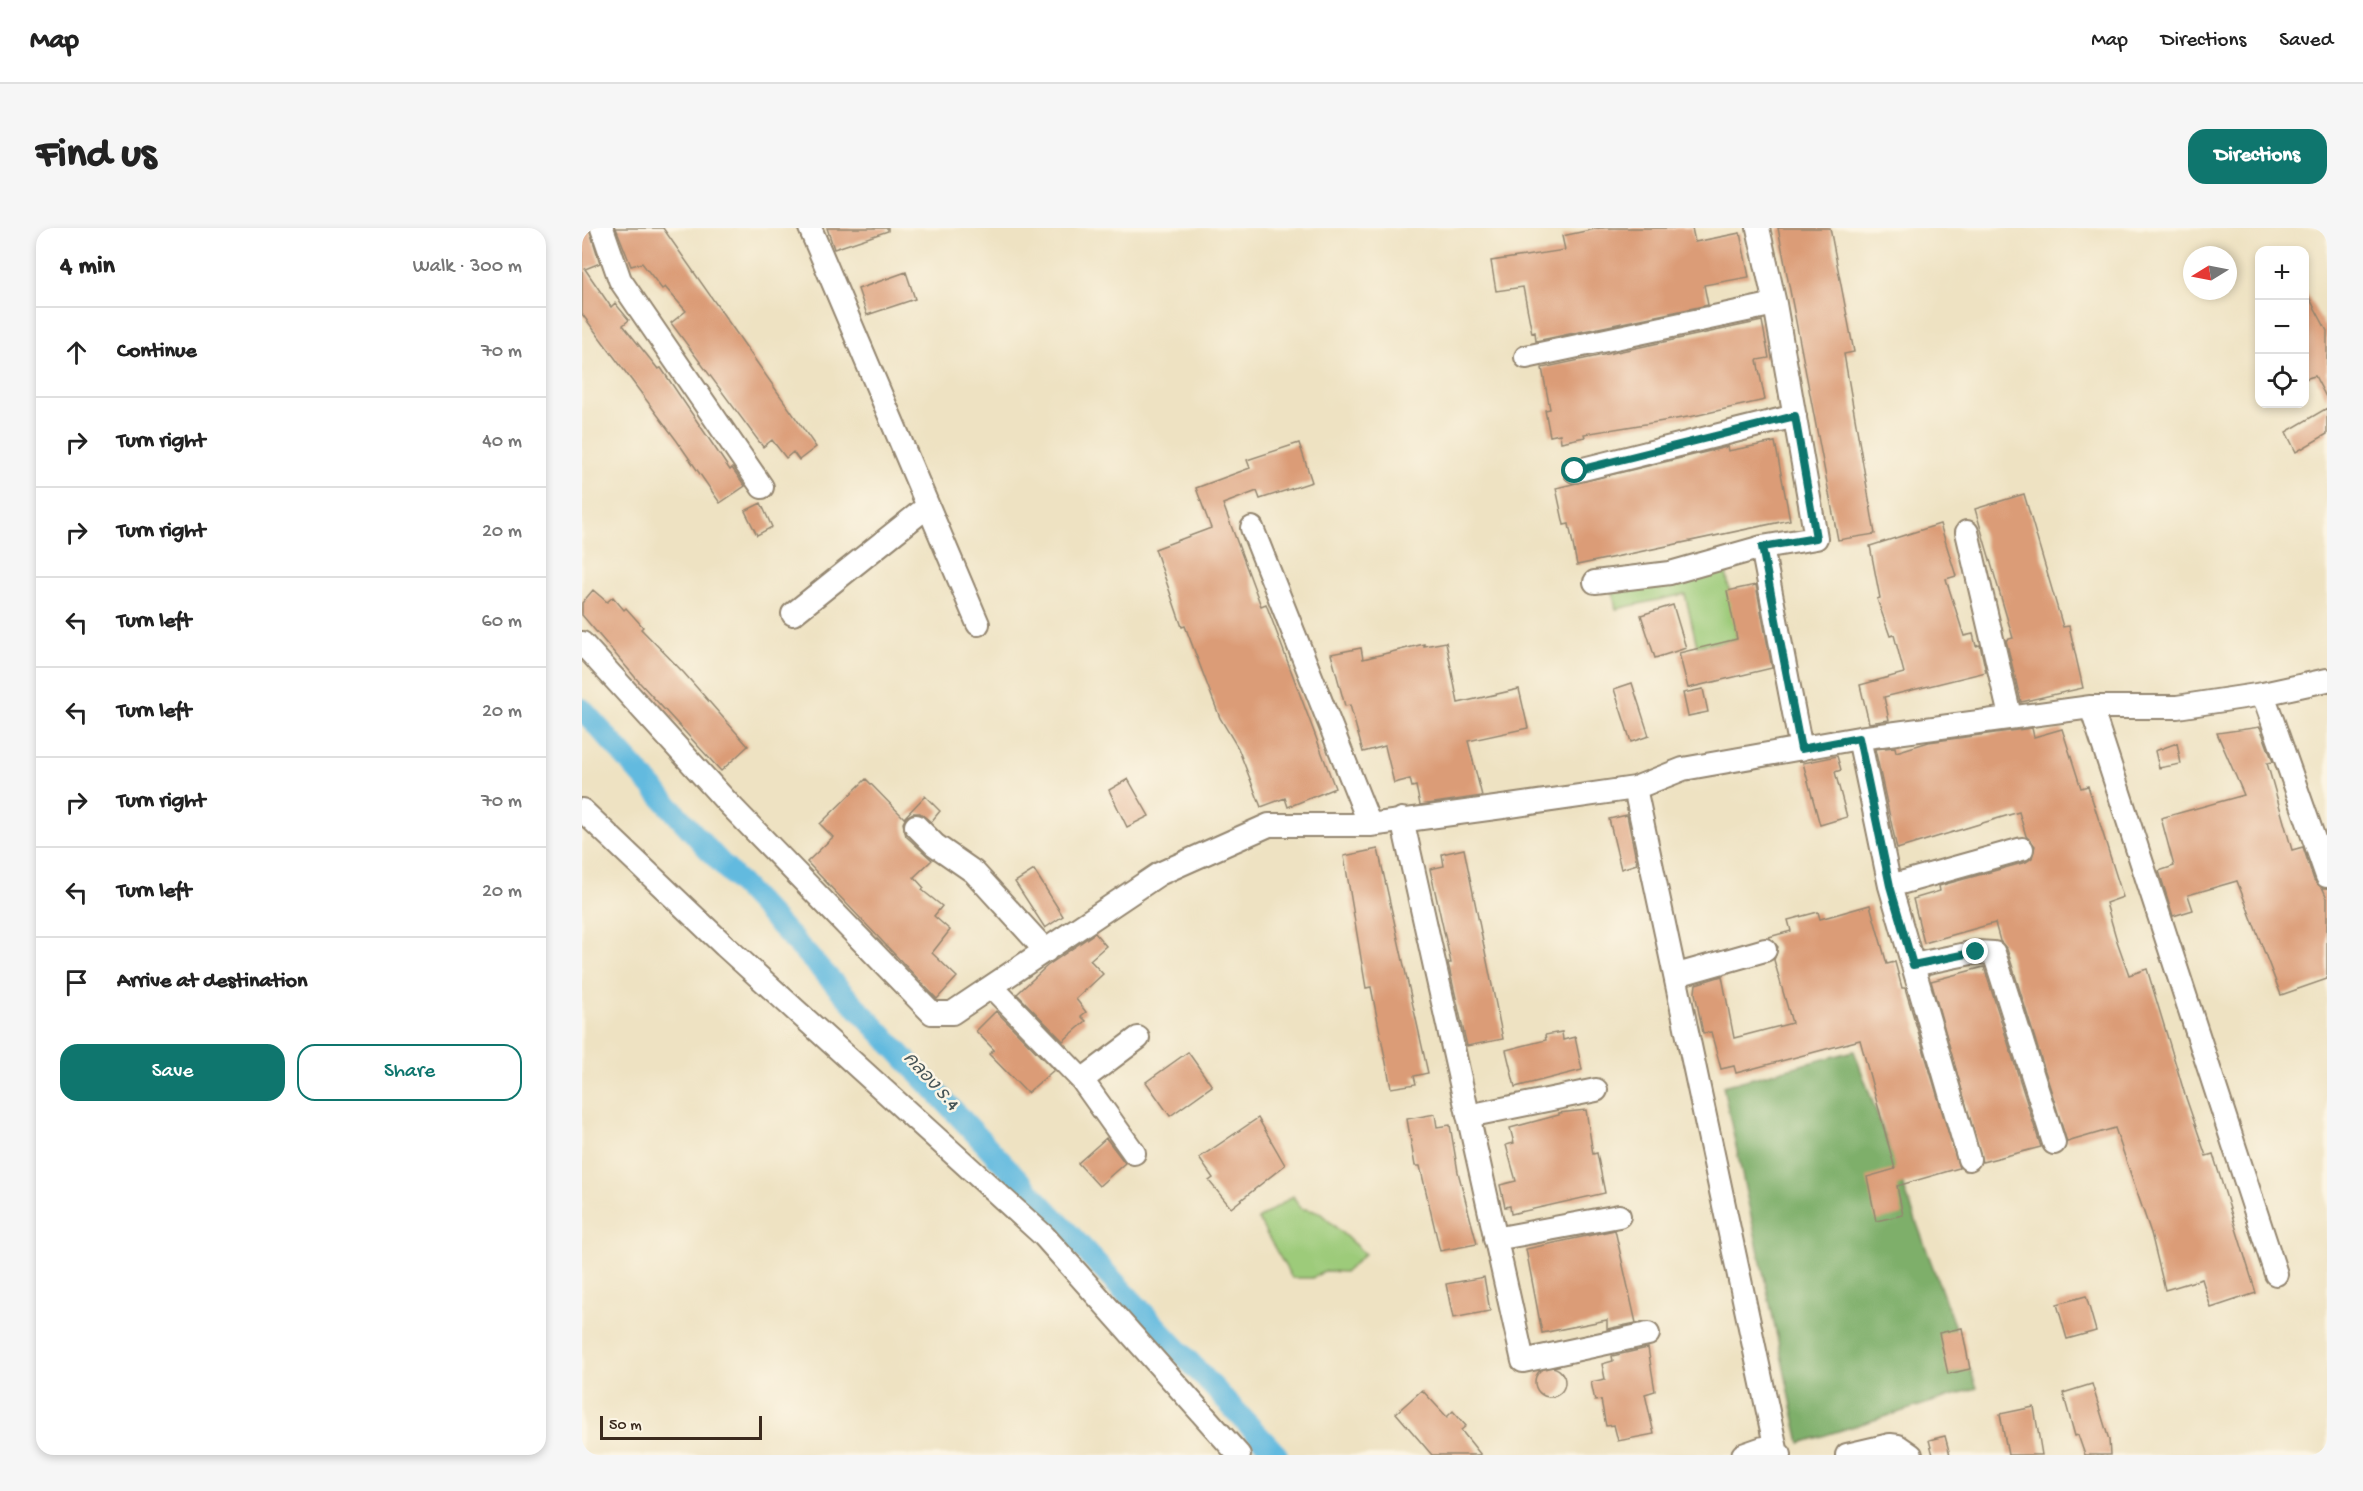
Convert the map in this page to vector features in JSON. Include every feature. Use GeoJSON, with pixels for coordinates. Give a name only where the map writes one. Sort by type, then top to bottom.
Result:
{"type":"FeatureCollection","features":[{"type":"Feature","properties":{"kind":"street"},"geometry":{"type":"LineString","coordinates":[[602,228],[620,280],[762,487]]}},
{"type":"Feature","properties":{"kind":"street"},"geometry":{"type":"LineString","coordinates":[[810,228],[978,624]]}},
{"type":"Feature","properties":{"kind":"street"},"geometry":{"type":"LineString","coordinates":[[1595,582],[1670,573],[1762,547],[1816,538],[1775,304],[1758,228]]}},
{"type":"Feature","properties":{"kind":"street"},"geometry":{"type":"LineString","coordinates":[[1526,357],[1775,304]]}},
{"type":"Feature","properties":{"kind":"street"},"geometry":{"type":"LineString","coordinates":[[1575,471],[1795,416]]}},
{"type":"Feature","properties":{"kind":"street"},"geometry":{"type":"LineString","coordinates":[[793,614],[928,506]]}},
{"type":"Feature","properties":{"kind":"street"},"geometry":{"type":"LineString","coordinates":[[1252,528],[1370,825]]}},
{"type":"Feature","properties":{"kind":"street"},"geometry":{"type":"LineString","coordinates":[[1967,532],[2010,716]]}},
{"type":"Feature","properties":{"kind":"street"},"geometry":{"type":"LineString","coordinates":[[1762,547],[1801,749]]}},
{"type":"Feature","properties":{"kind":"street"},"geometry":{"type":"LineString","coordinates":[[582,643],[727,802],[932,1013],[952,1013],[1159,874],[1269,825],[1370,825],[1635,788],[1683,769],[1859,738],[2010,716],[2091,707],[2177,707],[2263,694],[2327,680]]}},
{"type":"Feature","properties":{"kind":"street"},"geometry":{"type":"LineString","coordinates":[[2263,694],[2327,876]]}},
{"type":"Feature","properties":{"kind":"street"},"geometry":{"type":"LineString","coordinates":[[2091,707],[2276,1274]]}},
{"type":"Feature","properties":{"kind":"street"},"geometry":{"type":"LineString","coordinates":[[1859,738],[1890,886],[1969,1159]]}},
{"type":"Feature","properties":{"kind":"street"},"geometry":{"type":"LineString","coordinates":[[1635,788],[1779,1454]]}},
{"type":"Feature","properties":{"kind":"street"},"geometry":{"type":"LineString","coordinates":[[582,810],[726,946],[1044,1236],[1239,1455]]}},
{"type":"Feature","properties":{"kind":"street"},"geometry":{"type":"LineString","coordinates":[[1402,819],[1523,1361],[1648,1335]]}},
{"type":"Feature","properties":{"kind":"street"},"geometry":{"type":"LineString","coordinates":[[916,826],[935,845],[974,872],[1046,951]]}},
{"type":"Feature","properties":{"kind":"street"},"geometry":{"type":"LineString","coordinates":[[1890,886],[2022,849]]}},
{"type":"Feature","properties":{"kind":"street"},"geometry":{"type":"LineString","coordinates":[[1677,975],[1765,950]]}},
{"type":"Feature","properties":{"kind":"street"},"geometry":{"type":"LineString","coordinates":[[1913,965],[1976,952],[1994,953],[2054,1143]]}},
{"type":"Feature","properties":{"kind":"street"},"geometry":{"type":"LineString","coordinates":[[992,987],[1082,1080],[1134,1153]]}},
{"type":"Feature","properties":{"kind":"street"},"geometry":{"type":"LineString","coordinates":[[1082,1080],[1138,1038]]}},
{"type":"Feature","properties":{"kind":"street"},"geometry":{"type":"LineString","coordinates":[[1468,1116],[1596,1090]]}},
{"type":"Feature","properties":{"kind":"street"},"geometry":{"type":"LineString","coordinates":[[1495,1239],[1619,1216]]}},
{"type":"Feature","properties":{"kind":"street"},"geometry":{"type":"LineString","coordinates":[[1847,1455],[1891,1450],[1898,1446],[1911,1455]]}},
{"type":"Feature","properties":{"kind":"street"},"geometry":{"type":"LineString","coordinates":[[1743,1455],[1763,1448],[1775,1448],[1779,1454]]}},
{"type":"Feature","properties":{"kind":"green space"},"geometry":{"type":"Polygon","coordinates":[[[1726,571],[1737,639],[1697,646],[1685,594],[1616,609],[1613,593],[1726,571]]]}},
{"type":"Feature","properties":{"kind":"green space"},"geometry":{"type":"Polygon","coordinates":[[[1854,1051],[1977,1388],[1800,1443],[1723,1086],[1854,1051]]]}},
{"type":"Feature","properties":{"kind":"green space"},"geometry":{"type":"Polygon","coordinates":[[[1293,1196],[1300,1208],[1319,1212],[1365,1254],[1345,1272],[1325,1271],[1312,1278],[1292,1278],[1258,1219],[1293,1196]]]}},
{"type":"Feature","properties":{"kind":"building"},"geometry":{"type":"Polygon","coordinates":[[[582,228],[589,228],[600,263],[585,269],[611,307],[615,303],[629,320],[623,325],[658,369],[661,368],[730,470],[732,468],[745,486],[720,503],[677,441],[582,314],[582,228]]]}},
{"type":"Feature","properties":{"kind":"building"},"geometry":{"type":"Polygon","coordinates":[[[616,228],[663,228],[816,447],[799,460],[793,452],[786,458],[772,440],[763,447],[671,323],[686,311],[665,287],[662,289],[642,263],[631,266],[616,228]]]}},
{"type":"Feature","properties":{"kind":"building"},"geometry":{"type":"Polygon","coordinates":[[[827,228],[888,228],[888,231],[834,249],[827,228]]]}},
{"type":"Feature","properties":{"kind":"building"},"geometry":{"type":"Polygon","coordinates":[[[1600,228],[1692,228],[1695,242],[1740,233],[1749,277],[1704,285],[1708,305],[1536,341],[1535,332],[1532,333],[1523,287],[1496,291],[1491,261],[1565,250],[1562,236],[1600,228]]]}},
{"type":"Feature","properties":{"kind":"building"},"geometry":{"type":"Polygon","coordinates":[[[1778,228],[1830,228],[1854,352],[1844,354],[1875,534],[1838,540],[1778,228]]]}},
{"type":"Feature","properties":{"kind":"building"},"geometry":{"type":"Polygon","coordinates":[[[906,272],[915,299],[867,315],[858,289],[906,272]]]}},
{"type":"Feature","properties":{"kind":"building"},"geometry":{"type":"Polygon","coordinates":[[[2309,297],[2327,331],[2327,399],[2315,376],[2309,378],[2309,297]]]}},
{"type":"Feature","properties":{"kind":"building"},"geometry":{"type":"Polygon","coordinates":[[[1762,321],[1769,358],[1757,360],[1765,400],[1694,416],[1584,434],[1585,437],[1561,442],[1560,434],[1550,436],[1545,410],[1550,409],[1542,368],[1762,321]]]}},
{"type":"Feature","properties":{"kind":"building"},"geometry":{"type":"Polygon","coordinates":[[[2327,408],[2327,434],[2296,452],[2286,432],[2327,408]]]}},
{"type":"Feature","properties":{"kind":"building"},"geometry":{"type":"Polygon","coordinates":[[[1775,442],[1790,520],[1577,565],[1569,524],[1564,525],[1556,488],[1727,447],[1728,451],[1775,442]]]}},
{"type":"Feature","properties":{"kind":"building"},"geometry":{"type":"Polygon","coordinates":[[[1299,443],[1312,482],[1260,499],[1257,491],[1223,504],[1261,606],[1266,604],[1335,788],[1288,807],[1285,798],[1261,807],[1238,748],[1220,718],[1185,626],[1182,627],[1155,549],[1211,528],[1196,488],[1250,468],[1247,460],[1299,443]]]}},
{"type":"Feature","properties":{"kind":"building"},"geometry":{"type":"Polygon","coordinates":[[[2024,494],[2063,627],[2069,626],[2083,688],[2021,702],[2006,640],[2013,638],[1975,509],[2024,494]]]}},
{"type":"Feature","properties":{"kind":"building"},"geometry":{"type":"Polygon","coordinates":[[[761,503],[772,527],[757,535],[745,511],[761,503]]]}},
{"type":"Feature","properties":{"kind":"building"},"geometry":{"type":"Polygon","coordinates":[[[1940,524],[1956,576],[1946,579],[1964,636],[1973,634],[1976,646],[1980,645],[1986,672],[1884,697],[1889,720],[1869,723],[1860,685],[1904,673],[1894,635],[1890,636],[1877,599],[1880,598],[1870,546],[1940,524]]]}},
{"type":"Feature","properties":{"kind":"building"},"geometry":{"type":"Polygon","coordinates":[[[1756,585],[1772,668],[1688,688],[1679,653],[1737,639],[1727,591],[1756,585]]]}},
{"type":"Feature","properties":{"kind":"building"},"geometry":{"type":"Polygon","coordinates":[[[593,590],[607,602],[613,597],[624,610],[626,608],[643,627],[641,629],[684,673],[748,746],[721,771],[640,683],[582,615],[582,603],[593,590]]]}},
{"type":"Feature","properties":{"kind":"building"},"geometry":{"type":"Polygon","coordinates":[[[1673,605],[1686,648],[1655,658],[1641,615],[1673,605]]]}},
{"type":"Feature","properties":{"kind":"building"},"geometry":{"type":"Polygon","coordinates":[[[1446,642],[1458,703],[1519,689],[1528,728],[1468,741],[1482,796],[1420,805],[1416,786],[1412,787],[1410,779],[1394,783],[1385,746],[1363,752],[1350,705],[1345,706],[1331,654],[1361,648],[1363,659],[1424,644],[1424,646],[1446,642]]]}},
{"type":"Feature","properties":{"kind":"building"},"geometry":{"type":"Polygon","coordinates":[[[1632,683],[1649,736],[1631,742],[1614,689],[1632,683]]]}},
{"type":"Feature","properties":{"kind":"building"},"geometry":{"type":"Polygon","coordinates":[[[1703,689],[1708,712],[1688,716],[1683,693],[1703,689]]]}},
{"type":"Feature","properties":{"kind":"building"},"geometry":{"type":"Polygon","coordinates":[[[2260,727],[2273,762],[2267,763],[2292,850],[2303,847],[2314,880],[2323,889],[2327,898],[2327,979],[2281,995],[2237,881],[2188,895],[2193,910],[2173,916],[2159,871],[2174,866],[2161,818],[2244,795],[2217,733],[2260,727]]]}},
{"type":"Feature","properties":{"kind":"building"},"geometry":{"type":"Polygon","coordinates":[[[2032,728],[2034,737],[2062,729],[2081,788],[2088,786],[2123,897],[2106,903],[2117,941],[2129,975],[2147,969],[2185,1095],[2206,1156],[2213,1154],[2256,1293],[2211,1308],[2202,1279],[2165,1290],[2151,1233],[2115,1128],[2067,1142],[2007,949],[2000,941],[1995,923],[1924,943],[1913,899],[1940,891],[1939,886],[2026,862],[2032,858],[2035,846],[2026,836],[2019,812],[1897,849],[1875,749],[1895,747],[1896,752],[1929,742],[2032,728]]]}},
{"type":"Feature","properties":{"kind":"building"},"geometry":{"type":"Polygon","coordinates":[[[2177,743],[2181,764],[2159,768],[2155,751],[2177,743]]]}},
{"type":"Feature","properties":{"kind":"building"},"geometry":{"type":"Polygon","coordinates":[[[1837,756],[1841,770],[1835,772],[1847,817],[1820,825],[1803,763],[1837,756]]]}},
{"type":"Feature","properties":{"kind":"building"},"geometry":{"type":"Polygon","coordinates":[[[866,779],[904,818],[925,796],[940,811],[931,822],[920,813],[913,813],[906,817],[903,823],[906,836],[932,860],[914,877],[924,888],[922,890],[942,906],[934,916],[950,930],[932,953],[957,977],[937,999],[807,862],[833,837],[820,824],[866,779]]]}},
{"type":"Feature","properties":{"kind":"building"},"geometry":{"type":"Polygon","coordinates":[[[1128,779],[1149,816],[1127,827],[1109,790],[1128,779]]]}},
{"type":"Feature","properties":{"kind":"building"},"geometry":{"type":"Polygon","coordinates":[[[1627,815],[1637,864],[1621,869],[1609,819],[1627,815]]]}},
{"type":"Feature","properties":{"kind":"building"},"geometry":{"type":"Polygon","coordinates":[[[1378,849],[1428,1073],[1414,1076],[1416,1084],[1391,1088],[1371,987],[1366,988],[1344,856],[1378,849]]]}},
{"type":"Feature","properties":{"kind":"building"},"geometry":{"type":"Polygon","coordinates":[[[1464,849],[1503,1039],[1467,1046],[1430,869],[1444,866],[1442,854],[1464,849]]]}},
{"type":"Feature","properties":{"kind":"building"},"geometry":{"type":"Polygon","coordinates":[[[1034,870],[1063,916],[1045,928],[1015,882],[1034,870]]]}},
{"type":"Feature","properties":{"kind":"building"},"geometry":{"type":"Polygon","coordinates":[[[1870,905],[1887,964],[1895,962],[1902,988],[1905,988],[1959,1168],[1897,1186],[1903,1215],[1876,1221],[1867,1177],[1895,1169],[1860,1040],[1736,1073],[1734,1066],[1721,1069],[1711,1032],[1703,1033],[1695,993],[1696,984],[1722,976],[1734,1038],[1792,1023],[1774,960],[1778,947],[1769,937],[1791,931],[1788,920],[1818,912],[1820,919],[1870,905]]]}},
{"type":"Feature","properties":{"kind":"building"},"geometry":{"type":"Polygon","coordinates":[[[1095,933],[1106,946],[1090,960],[1103,974],[1076,999],[1086,1012],[1081,1016],[1086,1021],[1063,1041],[1017,994],[1047,966],[1095,933]]]}},
{"type":"Feature","properties":{"kind":"building"},"geometry":{"type":"Polygon","coordinates":[[[1984,967],[2041,1147],[1982,1162],[1931,981],[1984,967]]]}},
{"type":"Feature","properties":{"kind":"building"},"geometry":{"type":"Polygon","coordinates":[[[996,1011],[1054,1070],[1027,1093],[989,1054],[994,1050],[976,1031],[996,1011]]]}},
{"type":"Feature","properties":{"kind":"building"},"geometry":{"type":"Polygon","coordinates":[[[1562,1032],[1563,1040],[1575,1037],[1582,1070],[1515,1087],[1506,1050],[1546,1040],[1545,1035],[1562,1032]]]}},
{"type":"Feature","properties":{"kind":"building"},"geometry":{"type":"Polygon","coordinates":[[[1188,1052],[1212,1086],[1170,1116],[1146,1082],[1188,1052]]]}},
{"type":"Feature","properties":{"kind":"building"},"geometry":{"type":"Polygon","coordinates":[[[1586,1110],[1593,1154],[1597,1153],[1605,1193],[1511,1214],[1510,1206],[1505,1207],[1500,1185],[1516,1181],[1506,1145],[1514,1143],[1510,1128],[1559,1115],[1559,1113],[1586,1110]]]}},
{"type":"Feature","properties":{"kind":"building"},"geometry":{"type":"Polygon","coordinates":[[[1435,1114],[1437,1127],[1450,1125],[1458,1172],[1477,1244],[1440,1251],[1420,1166],[1415,1166],[1407,1119],[1435,1114]]]}},
{"type":"Feature","properties":{"kind":"building"},"geometry":{"type":"Polygon","coordinates":[[[1258,1118],[1285,1165],[1231,1208],[1209,1181],[1213,1178],[1199,1158],[1258,1118]]]}},
{"type":"Feature","properties":{"kind":"building"},"geometry":{"type":"Polygon","coordinates":[[[1106,1138],[1125,1163],[1099,1186],[1078,1163],[1106,1138]]]}},
{"type":"Feature","properties":{"kind":"building"},"geometry":{"type":"Polygon","coordinates":[[[1615,1230],[1636,1323],[1607,1329],[1607,1320],[1542,1333],[1526,1249],[1615,1230]]]}},
{"type":"Feature","properties":{"kind":"building"},"geometry":{"type":"Polygon","coordinates":[[[1484,1277],[1490,1311],[1453,1318],[1446,1284],[1484,1277]]]}},
{"type":"Feature","properties":{"kind":"building"},"geometry":{"type":"Polygon","coordinates":[[[2086,1296],[2096,1331],[2067,1339],[2057,1304],[2086,1296]]]}},
{"type":"Feature","properties":{"kind":"building"},"geometry":{"type":"Polygon","coordinates":[[[1962,1328],[1970,1369],[1948,1374],[1939,1333],[1962,1328]]]}},
{"type":"Feature","properties":{"kind":"building"},"geometry":{"type":"Polygon","coordinates":[[[1648,1348],[1655,1391],[1645,1394],[1654,1434],[1618,1441],[1614,1425],[1606,1426],[1601,1400],[1595,1401],[1591,1382],[1605,1379],[1602,1364],[1613,1361],[1612,1356],[1648,1348]]]}},
{"type":"Feature","properties":{"kind":"building"},"geometry":{"type":"Polygon","coordinates":[[[1550,1367],[1561,1371],[1565,1382],[1561,1393],[1550,1397],[1539,1393],[1535,1382],[1539,1371],[1550,1367]]]}},
{"type":"Feature","properties":{"kind":"building"},"geometry":{"type":"Polygon","coordinates":[[[2092,1384],[2109,1440],[2110,1455],[2085,1455],[2078,1435],[2075,1436],[2063,1393],[2092,1384]]]}},
{"type":"Feature","properties":{"kind":"building"},"geometry":{"type":"Polygon","coordinates":[[[1422,1390],[1447,1417],[1453,1411],[1466,1426],[1461,1430],[1481,1455],[1432,1455],[1396,1413],[1422,1390]]]}},
{"type":"Feature","properties":{"kind":"building"},"geometry":{"type":"Polygon","coordinates":[[[2034,1407],[2042,1455],[2008,1455],[2000,1414],[2034,1407]]]}},
{"type":"Feature","properties":{"kind":"building"},"geometry":{"type":"Polygon","coordinates":[[[1945,1436],[1950,1455],[1933,1455],[1929,1440],[1945,1436]]]}},
{"type":"Feature","properties":{"kind":"waterway","name":"คลอง ร.4"},"geometry":{"type":"LineString","coordinates":[[582,709],[707,848],[1277,1455]]}},
{"type":"Feature","properties":{"kind":"route"},"geometry":{"type":"LineString","coordinates":[[1575,471],[1643,456],[1795,416],[1816,538],[1762,547],[1801,749],[1859,738],[1890,886],[1913,965],[1976,952]]}}]}
